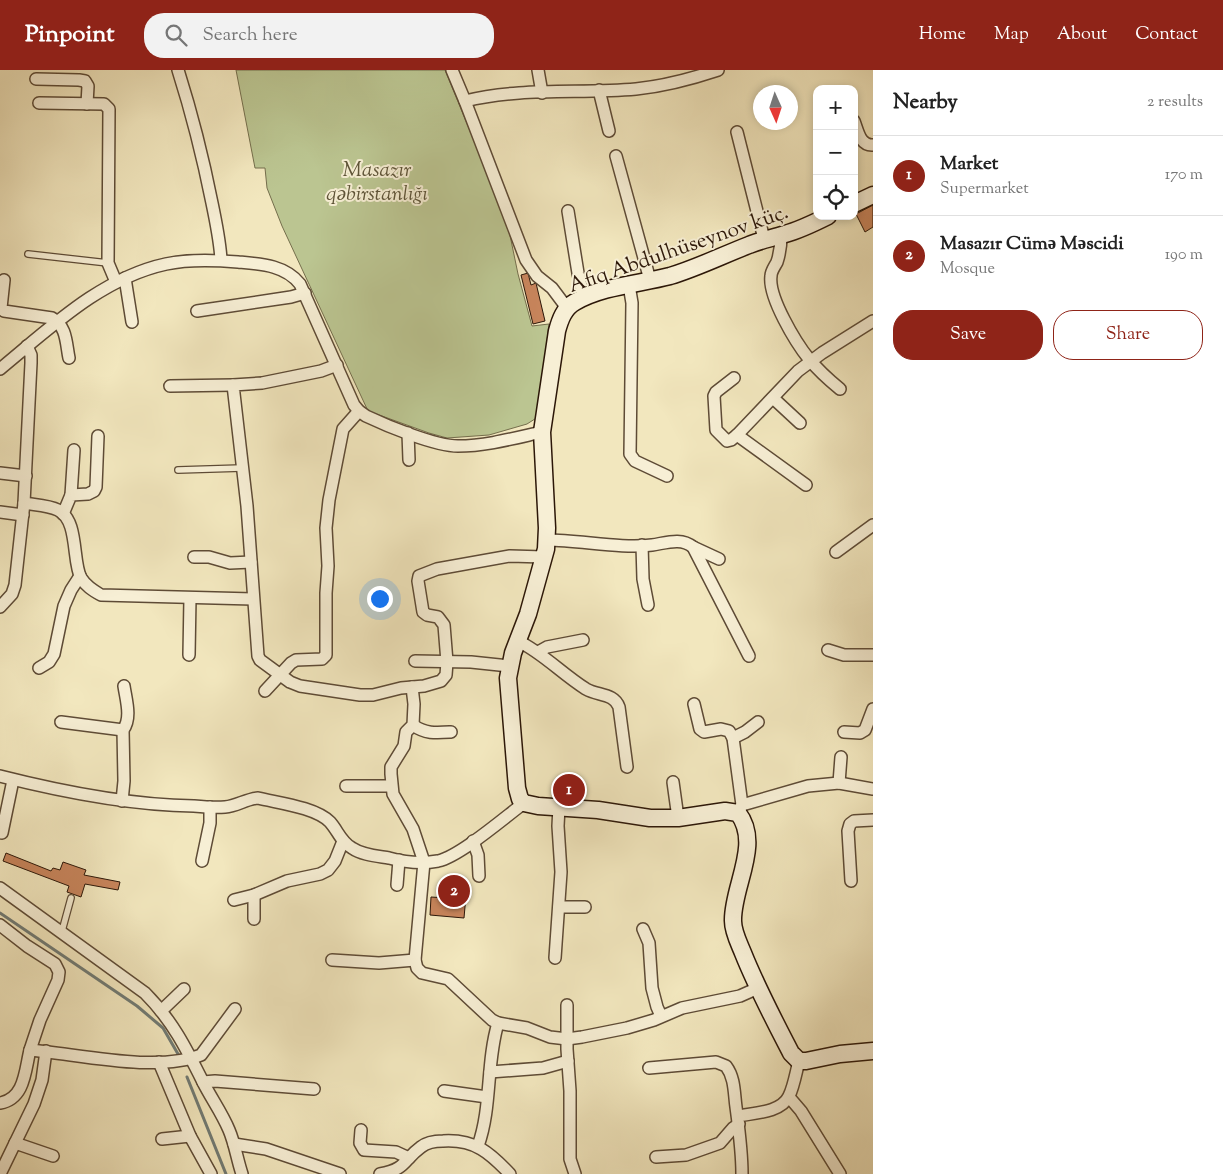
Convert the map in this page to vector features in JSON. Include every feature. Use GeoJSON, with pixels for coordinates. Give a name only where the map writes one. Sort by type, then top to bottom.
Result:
{"type":"FeatureCollection","features":[{"type":"Feature","properties":{"kind":"street"},"geometry":{"type":"LineString","coordinates":[[178,70],[208,182],[220,243],[220,260]]}},
{"type":"Feature","properties":{"kind":"street"},"geometry":{"type":"LineString","coordinates":[[452,70],[466,101],[526,260],[537,276],[552,288],[567,308]]}},
{"type":"Feature","properties":{"kind":"street"},"geometry":{"type":"LineString","coordinates":[[538,70],[542,93]]}},
{"type":"Feature","properties":{"kind":"street"},"geometry":{"type":"LineString","coordinates":[[466,101],[494,95],[660,86],[718,70]]}},
{"type":"Feature","properties":{"kind":"street"},"geometry":{"type":"LineString","coordinates":[[36,80],[79,80],[85,82],[88,86],[87,104]]}},
{"type":"Feature","properties":{"kind":"street"},"geometry":{"type":"LineString","coordinates":[[599,90],[609,131]]}},
{"type":"Feature","properties":{"kind":"street"},"geometry":{"type":"LineString","coordinates":[[39,102],[104,104],[109,109],[108,263],[121,280],[132,322]]}},
{"type":"Feature","properties":{"kind":"street"},"geometry":{"type":"LineString","coordinates":[[857,130],[863,143],[868,146],[873,145]]}},
{"type":"Feature","properties":{"kind":"street"},"geometry":{"type":"LineString","coordinates":[[737,132],[764,239]]}},
{"type":"Feature","properties":{"kind":"street"},"geometry":{"type":"LineString","coordinates":[[616,156],[650,280]]}},
{"type":"Feature","properties":{"kind":"street"},"geometry":{"type":"LineString","coordinates":[[858,202],[873,195]]}},
{"type":"Feature","properties":{"kind":"street"},"geometry":{"type":"LineString","coordinates":[[568,211],[584,298]]}},
{"type":"Feature","properties":{"kind":"street","name":"Afiq Abdulhüseynov küç."},"geometry":{"type":"LineString","coordinates":[[524,803],[520,799],[516,788],[508,693],[509,666],[528,614],[547,540],[542,432],[559,322],[567,308],[584,298],[692,268],[818,220]]}},
{"type":"Feature","properties":{"kind":"street"},"geometry":{"type":"LineString","coordinates":[[781,235],[781,247],[771,275],[771,287],[776,302],[796,343],[810,361],[840,389]]}},
{"type":"Feature","properties":{"kind":"street"},"geometry":{"type":"LineString","coordinates":[[0,369],[59,322],[121,280],[150,268],[167,264],[220,260],[265,265],[286,271],[294,277],[305,293],[358,411],[376,421],[408,433],[442,444],[456,446],[495,442],[542,432]]}},
{"type":"Feature","properties":{"kind":"street"},"geometry":{"type":"LineString","coordinates":[[4,280],[1,308],[4,311],[52,318],[59,322],[63,328],[69,358]]}},
{"type":"Feature","properties":{"kind":"street"},"geometry":{"type":"LineString","coordinates":[[629,285],[632,304],[630,454],[635,461],[667,476]]}},
{"type":"Feature","properties":{"kind":"street"},"geometry":{"type":"LineString","coordinates":[[197,311],[291,297],[305,293]]}},
{"type":"Feature","properties":{"kind":"street"},"geometry":{"type":"LineString","coordinates":[[734,378],[716,392],[714,396],[716,430],[727,441],[738,435],[788,381],[810,361],[873,321]]}},
{"type":"Feature","properties":{"kind":"street"},"geometry":{"type":"LineString","coordinates":[[0,607],[12,594],[15,585],[24,509],[31,363],[31,356],[27,346]]}},
{"type":"Feature","properties":{"kind":"street"},"geometry":{"type":"LineString","coordinates":[[170,386],[262,383],[321,371],[337,365]]}},
{"type":"Feature","properties":{"kind":"street"},"geometry":{"type":"LineString","coordinates":[[233,385],[247,506],[258,656],[260,660],[279,675],[300,686],[360,695],[373,695],[441,681],[446,675],[447,662],[444,625],[438,616],[427,615],[423,612],[418,581],[419,576],[437,569],[510,556],[544,556]]}},
{"type":"Feature","properties":{"kind":"street"},"geometry":{"type":"LineString","coordinates":[[773,398],[800,424]]}},
{"type":"Feature","properties":{"kind":"street"},"geometry":{"type":"LineString","coordinates":[[265,691],[296,660],[322,660],[326,655],[328,566],[326,528],[329,500],[343,430],[358,411]]}},
{"type":"Feature","properties":{"kind":"street"},"geometry":{"type":"LineString","coordinates":[[408,433],[409,460]]}},
{"type":"Feature","properties":{"kind":"street"},"geometry":{"type":"LineString","coordinates":[[738,435],[806,485]]}},
{"type":"Feature","properties":{"kind":"street"},"geometry":{"type":"LineString","coordinates":[[71,495],[88,494],[94,491],[96,486],[98,436]]}},
{"type":"Feature","properties":{"kind":"street"},"geometry":{"type":"LineString","coordinates":[[63,514],[71,495],[74,450]]}},
{"type":"Feature","properties":{"kind":"street"},"geometry":{"type":"LineString","coordinates":[[0,473],[26,476]]}},
{"type":"Feature","properties":{"kind":"street"},"geometry":{"type":"LineString","coordinates":[[0,512],[52,508],[60,510],[74,536],[80,576],[89,588],[101,595],[253,599]]}},
{"type":"Feature","properties":{"kind":"street"},"geometry":{"type":"LineString","coordinates":[[836,552],[873,525]]}},
{"type":"Feature","properties":{"kind":"street"},"geometry":{"type":"LineString","coordinates":[[547,540],[642,546],[679,541],[688,543],[719,559]]}},
{"type":"Feature","properties":{"kind":"street"},"geometry":{"type":"LineString","coordinates":[[642,546],[643,579],[648,605]]}},
{"type":"Feature","properties":{"kind":"street"},"geometry":{"type":"LineString","coordinates":[[693,547],[749,656]]}},
{"type":"Feature","properties":{"kind":"street"},"geometry":{"type":"LineString","coordinates":[[194,557],[209,557],[230,563],[251,562]]}},
{"type":"Feature","properties":{"kind":"street"},"geometry":{"type":"LineString","coordinates":[[39,668],[49,662],[54,654],[64,606],[80,576]]}},
{"type":"Feature","properties":{"kind":"street"},"geometry":{"type":"LineString","coordinates":[[188,654],[190,598]]}},
{"type":"Feature","properties":{"kind":"street"},"geometry":{"type":"LineString","coordinates":[[538,652],[547,648],[583,640]]}},
{"type":"Feature","properties":{"kind":"street"},"geometry":{"type":"LineString","coordinates":[[518,641],[538,652],[588,690],[612,698],[617,702],[627,767]]}},
{"type":"Feature","properties":{"kind":"street"},"geometry":{"type":"LineString","coordinates":[[828,650],[844,655],[873,654]]}},
{"type":"Feature","properties":{"kind":"street"},"geometry":{"type":"LineString","coordinates":[[415,661],[471,662],[509,666]]}},
{"type":"Feature","properties":{"kind":"street"},"geometry":{"type":"LineString","coordinates":[[122,801],[124,781],[123,730],[127,725],[128,718],[124,686]]}},
{"type":"Feature","properties":{"kind":"street"},"geometry":{"type":"LineString","coordinates":[[412,687],[414,704],[412,725],[406,732],[404,746],[391,767],[391,786],[396,801],[413,829],[424,862],[415,960],[417,968],[422,974],[448,979],[478,1008],[498,1023],[527,1028],[550,1037],[567,1038],[627,1028],[654,1020],[682,1008],[740,996],[758,988]]}},
{"type":"Feature","properties":{"kind":"street"},"geometry":{"type":"LineString","coordinates":[[694,704],[700,729],[704,732],[721,729],[728,731],[733,738],[740,809],[747,844],[746,857],[733,913],[733,928],[758,988],[791,1054],[799,1061],[806,1062],[840,1054],[873,1051]]}},
{"type":"Feature","properties":{"kind":"street"},"geometry":{"type":"LineString","coordinates":[[844,732],[860,732],[865,730],[873,710]]}},
{"type":"Feature","properties":{"kind":"street"},"geometry":{"type":"LineString","coordinates":[[61,722],[123,730]]}},
{"type":"Feature","properties":{"kind":"street"},"geometry":{"type":"LineString","coordinates":[[733,738],[758,722]]}},
{"type":"Feature","properties":{"kind":"street"},"geometry":{"type":"LineString","coordinates":[[412,725],[421,731],[451,732]]}},
{"type":"Feature","properties":{"kind":"street"},"geometry":{"type":"LineString","coordinates":[[839,783],[841,757]]}},
{"type":"Feature","properties":{"kind":"street"},"geometry":{"type":"LineString","coordinates":[[0,776],[122,801],[210,807],[233,806],[251,798],[258,798],[319,815],[329,821],[343,841],[357,851],[399,860],[424,862],[448,858],[524,803],[538,806],[598,810],[650,818],[678,818],[740,809],[808,786],[839,783],[873,789]]}},
{"type":"Feature","properties":{"kind":"street"},"geometry":{"type":"LineString","coordinates":[[2,833],[13,780]]}},
{"type":"Feature","properties":{"kind":"street"},"geometry":{"type":"LineString","coordinates":[[673,782],[678,818]]}},
{"type":"Feature","properties":{"kind":"street"},"geometry":{"type":"LineString","coordinates":[[346,786],[391,786]]}},
{"type":"Feature","properties":{"kind":"street"},"geometry":{"type":"LineString","coordinates":[[202,861],[210,823],[210,807]]}},
{"type":"Feature","properties":{"kind":"street"},"geometry":{"type":"LineString","coordinates":[[555,958],[561,872],[558,826],[559,807]]}},
{"type":"Feature","properties":{"kind":"street"},"geometry":{"type":"LineString","coordinates":[[852,881],[848,831],[850,824],[854,821],[873,820]]}},
{"type":"Feature","properties":{"kind":"street"},"geometry":{"type":"LineString","coordinates":[[234,900],[254,895],[287,881],[320,874],[328,870],[335,861],[343,841]]}},
{"type":"Feature","properties":{"kind":"street"},"geometry":{"type":"LineString","coordinates":[[473,841],[477,848],[479,876]]}},
{"type":"Feature","properties":{"kind":"street"},"geometry":{"type":"LineString","coordinates":[[397,886],[399,860]]}},
{"type":"Feature","properties":{"kind":"street"},"geometry":{"type":"LineString","coordinates":[[0,888],[62,931],[145,993],[162,1011],[192,1058],[228,1129],[242,1174]]}},
{"type":"Feature","properties":{"kind":"street"},"geometry":{"type":"LineString","coordinates":[[254,895],[254,919]]}},
{"type":"Feature","properties":{"kind":"street"},"geometry":{"type":"LineString","coordinates":[[559,907],[585,907]]}},
{"type":"Feature","properties":{"kind":"street"},"geometry":{"type":"LineString","coordinates":[[0,925],[27,946],[55,964],[59,972],[58,980],[40,1020],[30,1050],[22,1086],[12,1098],[0,1103]]}},
{"type":"Feature","properties":{"kind":"street"},"geometry":{"type":"LineString","coordinates":[[643,929],[649,943],[652,988],[661,1016]]}},
{"type":"Feature","properties":{"kind":"street"},"geometry":{"type":"LineString","coordinates":[[332,960],[379,963],[415,960]]}},
{"type":"Feature","properties":{"kind":"street"},"geometry":{"type":"LineString","coordinates":[[162,1011],[184,989]]}},
{"type":"Feature","properties":{"kind":"street"},"geometry":{"type":"LineString","coordinates":[[567,1005],[570,1159],[575,1174]]}},
{"type":"Feature","properties":{"kind":"street"},"geometry":{"type":"LineString","coordinates":[[30,1050],[138,1062],[159,1062],[192,1058],[201,1054],[235,1009]]}},
{"type":"Feature","properties":{"kind":"street"},"geometry":{"type":"LineString","coordinates":[[478,1146],[484,1125],[493,1042],[498,1023]]}},
{"type":"Feature","properties":{"kind":"street"},"geometry":{"type":"LineString","coordinates":[[0,1174],[3,1158],[15,1143],[34,1104],[39,1090],[46,1051]]}},
{"type":"Feature","properties":{"kind":"street"},"geometry":{"type":"LineString","coordinates":[[490,1072],[544,1068],[568,1061]]}},
{"type":"Feature","properties":{"kind":"street"},"geometry":{"type":"LineString","coordinates":[[656,1157],[686,1155],[713,1146],[720,1143],[738,1120],[783,1104],[789,1098],[799,1061]]}},
{"type":"Feature","properties":{"kind":"street"},"geometry":{"type":"LineString","coordinates":[[159,1062],[190,1136],[211,1174]]}},
{"type":"Feature","properties":{"kind":"street"},"geometry":{"type":"LineString","coordinates":[[649,1068],[721,1063],[726,1066],[730,1072],[738,1120],[742,1174]]}},
{"type":"Feature","properties":{"kind":"street"},"geometry":{"type":"LineString","coordinates":[[203,1082],[215,1081],[314,1089]]}},
{"type":"Feature","properties":{"kind":"street"},"geometry":{"type":"LineString","coordinates":[[444,1091],[487,1097]]}},
{"type":"Feature","properties":{"kind":"street"},"geometry":{"type":"LineString","coordinates":[[789,1098],[801,1111],[837,1173]]}},
{"type":"Feature","properties":{"kind":"street"},"geometry":{"type":"LineString","coordinates":[[361,1130],[360,1143],[364,1150],[396,1152],[409,1158]]}},
{"type":"Feature","properties":{"kind":"street"},"geometry":{"type":"LineString","coordinates":[[162,1139],[190,1136]]}},
{"type":"Feature","properties":{"kind":"street"},"geometry":{"type":"LineString","coordinates":[[380,1174],[398,1169],[424,1144],[453,1140],[478,1146],[497,1160],[510,1174]]}},
{"type":"Feature","properties":{"kind":"street"},"geometry":{"type":"LineString","coordinates":[[15,1143],[52,1156]]}},
{"type":"Feature","properties":{"kind":"street"},"geometry":{"type":"LineString","coordinates":[[234,1144],[266,1149],[340,1174]]}},
{"type":"Feature","properties":{"kind":"lane"},"geometry":{"type":"LineString","coordinates":[[28,254],[108,263]]}},
{"type":"Feature","properties":{"kind":"lane"},"geometry":{"type":"LineString","coordinates":[[178,470],[242,468]]}},
{"type":"Feature","properties":{"kind":"lane"},"geometry":{"type":"LineString","coordinates":[[62,931],[71,898]]}},
{"type":"Feature","properties":{"kind":"green space","name":"Masazır qəbirstanlığı"},"geometry":{"type":"Polygon","coordinates":[[[236,70],[445,70],[507,221],[518,274],[532,326],[549,324],[538,417],[527,424],[489,435],[447,438],[368,411],[282,226],[267,188],[265,168],[255,168],[236,70]]]}},
{"type":"Feature","properties":{"kind":"building"},"geometry":{"type":"Polygon","coordinates":[[[873,205],[873,227],[865,232],[858,218],[858,213],[873,205]]]}},
{"type":"Feature","properties":{"kind":"building"},"geometry":{"type":"Polygon","coordinates":[[[528,273],[531,285],[536,283],[545,321],[533,324],[521,275],[528,273]]]}},
{"type":"Feature","properties":{"kind":"building"},"geometry":{"type":"Polygon","coordinates":[[[6,853],[51,871],[53,868],[60,870],[63,862],[86,870],[84,875],[120,882],[118,890],[85,884],[81,897],[67,892],[69,886],[3,861],[6,853]]]}},
{"type":"Feature","properties":{"kind":"building"},"geometry":{"type":"Polygon","coordinates":[[[448,882],[467,884],[464,918],[430,915],[431,897],[446,898],[448,882]]]}},
{"type":"Feature","properties":{"kind":"waterway"},"geometry":{"type":"LineString","coordinates":[[0,913],[137,1006],[163,1028],[178,1054]]}},
{"type":"Feature","properties":{"kind":"waterway"},"geometry":{"type":"LineString","coordinates":[[187,1077],[226,1174]]}},
{"type":"Feature","properties":{"kind":"place","name":"Market"},"geometry":{"type":"Point","coordinates":[569,790]}},
{"type":"Feature","properties":{"kind":"place","name":"Masazır Cümə Məscidi"},"geometry":{"type":"Point","coordinates":[454,891]}}]}
